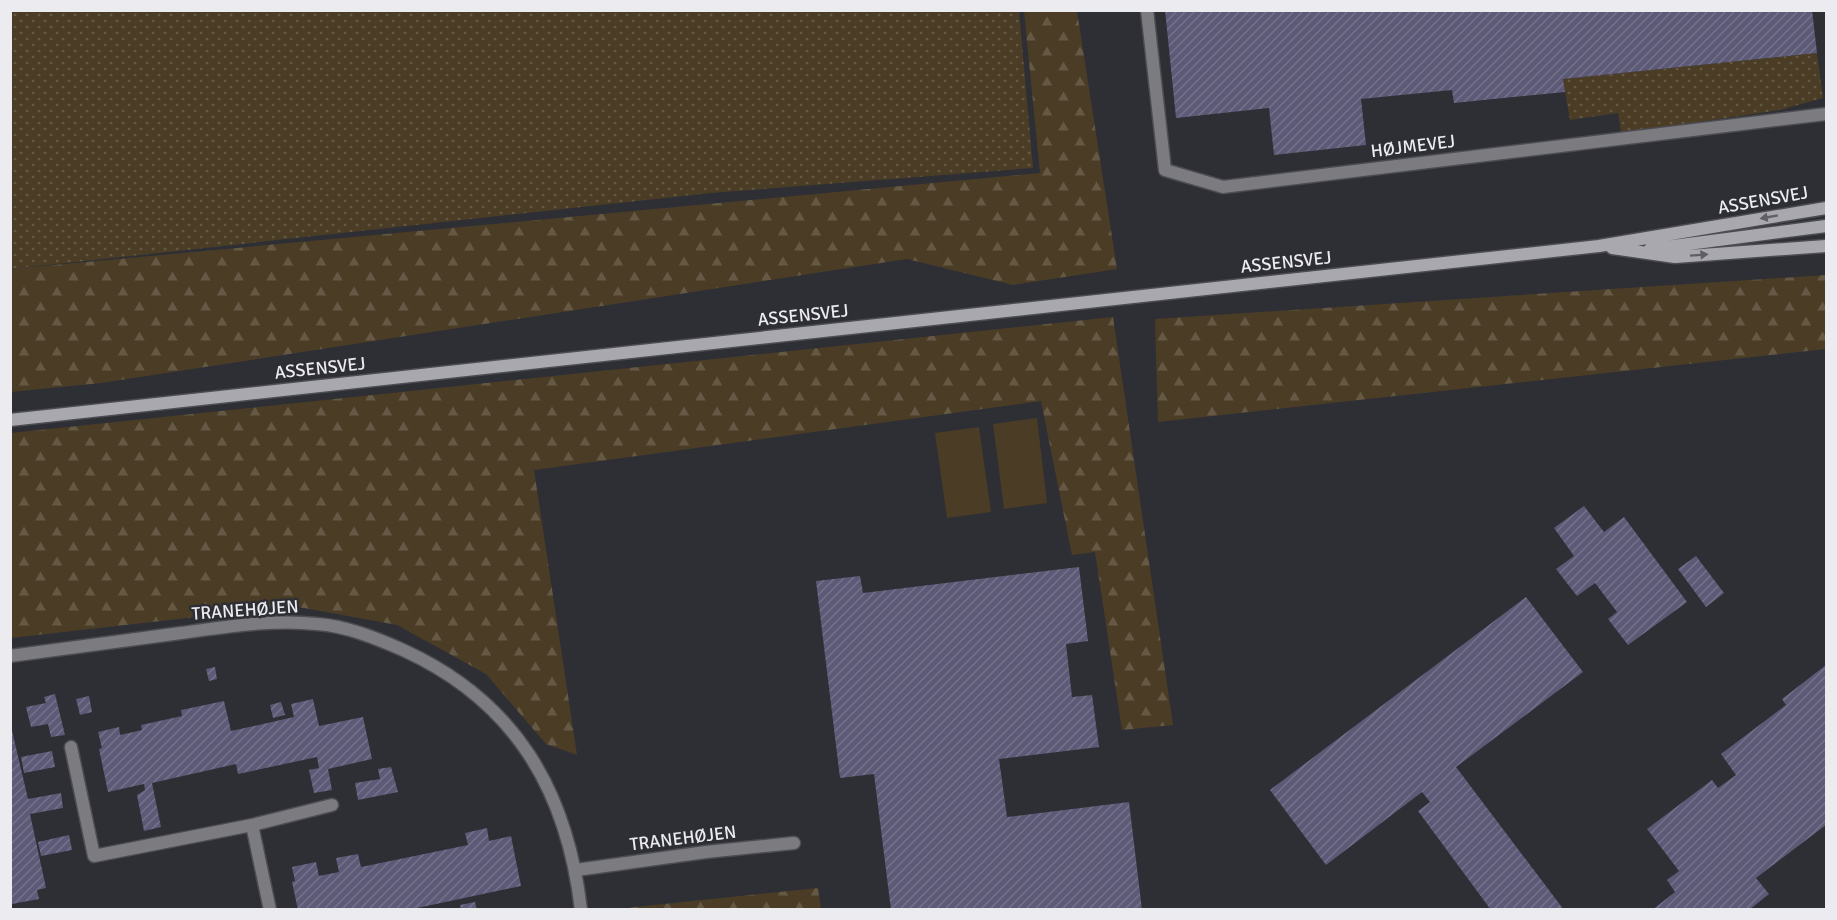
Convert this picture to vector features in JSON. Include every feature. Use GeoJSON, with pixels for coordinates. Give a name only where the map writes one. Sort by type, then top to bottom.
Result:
{"type":"FeatureCollection","features":[{"type":"Feature","properties":{"kind":"main road","name":"ASSENSVEJ"},"geometry":{"type":"LineString","coordinates":[[10,420],[1599,246],[1827,208]]}},
{"type":"Feature","properties":{"kind":"main road"},"geometry":{"type":"LineString","coordinates":[[1634,251],[1827,226]]}},
{"type":"Feature","properties":{"kind":"main road","name":"ASSENSVEJ"},"geometry":{"type":"LineString","coordinates":[[1599,246],[1675,257],[1827,246]]}},
{"type":"Feature","properties":{"kind":"street","name":"HØJMEVEJ"},"geometry":{"type":"LineString","coordinates":[[1148,10],[1165,170],[1223,187],[1827,114]]}},
{"type":"Feature","properties":{"kind":"street","name":"TRANEHØJEN"},"geometry":{"type":"LineString","coordinates":[[10,656],[283,622],[332,626],[380,639],[424,660],[465,686],[506,723],[536,764],[562,820],[576,870],[581,909]]}},
{"type":"Feature","properties":{"kind":"street"},"geometry":{"type":"LineString","coordinates":[[71,747],[94,856],[252,825],[332,805]]}},
{"type":"Feature","properties":{"kind":"street"},"geometry":{"type":"LineString","coordinates":[[252,825],[270,909]]}},
{"type":"Feature","properties":{"kind":"street","name":"TRANEHØJEN"},"geometry":{"type":"LineString","coordinates":[[576,870],[706,852],[794,843]]}},
{"type":"Feature","properties":{"kind":"green space"},"geometry":{"type":"Polygon","coordinates":[[[10,11],[1019,11],[1033,168],[711,193],[11,269],[10,11]]]}},
{"type":"Feature","properties":{"kind":"green space"},"geometry":{"type":"Polygon","coordinates":[[[1024,11],[1077,11],[1117,269],[1013,285],[907,259],[101,383],[11,392],[11,269],[1040,173],[1024,11]]]}},
{"type":"Feature","properties":{"kind":"green space"},"geometry":{"type":"Polygon","coordinates":[[[1817,53],[1823,98],[1780,110],[1625,133],[1621,132],[1618,113],[1570,120],[1563,79],[1817,53]]]}},
{"type":"Feature","properties":{"kind":"green space"},"geometry":{"type":"Polygon","coordinates":[[[1826,275],[1826,349],[1158,422],[1155,319],[1826,275]]]}},
{"type":"Feature","properties":{"kind":"green space"},"geometry":{"type":"Polygon","coordinates":[[[1113,317],[1173,725],[1122,730],[1095,552],[1072,555],[1041,401],[534,470],[577,755],[546,744],[486,674],[397,625],[293,606],[11,638],[11,433],[1113,317]]]}},
{"type":"Feature","properties":{"kind":"green space"},"geometry":{"type":"Polygon","coordinates":[[[1037,418],[1047,503],[1004,509],[993,424],[1037,418]]]}},
{"type":"Feature","properties":{"kind":"green space"},"geometry":{"type":"Polygon","coordinates":[[[979,427],[991,512],[947,518],[935,433],[979,427]]]}},
{"type":"Feature","properties":{"kind":"green space"},"geometry":{"type":"Polygon","coordinates":[[[818,888],[821,909],[616,909],[818,888]]]}},
{"type":"Feature","properties":{"kind":"building"},"geometry":{"type":"Polygon","coordinates":[[[1165,10],[1812,10],[1817,53],[1563,79],[1565,92],[1454,103],[1452,90],[1361,99],[1366,145],[1274,155],[1269,108],[1176,118],[1165,10]]]}},
{"type":"Feature","properties":{"kind":"building"},"geometry":{"type":"Polygon","coordinates":[[[1584,506],[1604,532],[1624,517],[1687,602],[1628,645],[1608,619],[1617,612],[1595,583],[1577,596],[1556,569],[1574,556],[1554,528],[1584,506]]]}},
{"type":"Feature","properties":{"kind":"building"},"geometry":{"type":"Polygon","coordinates":[[[1696,556],[1724,593],[1706,607],[1678,569],[1696,556]]]}},
{"type":"Feature","properties":{"kind":"building"},"geometry":{"type":"Polygon","coordinates":[[[1079,567],[1088,641],[1066,644],[1072,697],[1092,695],[1099,747],[999,759],[1007,817],[1129,802],[1142,910],[891,910],[874,774],[840,778],[816,581],[860,576],[863,593],[1079,567]]]}},
{"type":"Feature","properties":{"kind":"building"},"geometry":{"type":"Polygon","coordinates":[[[1526,597],[1583,672],[1456,767],[1564,910],[1491,910],[1418,811],[1430,802],[1422,792],[1326,865],[1270,790],[1526,597]]]}},
{"type":"Feature","properties":{"kind":"building"},"geometry":{"type":"Polygon","coordinates":[[[1826,665],[1826,825],[1756,878],[1769,894],[1749,910],[1652,910],[1675,892],[1667,880],[1679,871],[1647,829],[1712,780],[1718,788],[1736,775],[1721,754],[1786,705],[1782,699],[1826,665]]]}},
{"type":"Feature","properties":{"kind":"building"},"geometry":{"type":"Polygon","coordinates":[[[215,667],[217,679],[209,681],[206,669],[215,667]]]}},
{"type":"Feature","properties":{"kind":"building"},"geometry":{"type":"Polygon","coordinates":[[[55,694],[65,735],[51,737],[48,724],[31,727],[26,707],[46,703],[44,697],[55,694]]]}},
{"type":"Feature","properties":{"kind":"building"},"geometry":{"type":"Polygon","coordinates":[[[89,696],[92,712],[80,715],[76,699],[89,696]]]}},
{"type":"Feature","properties":{"kind":"building"},"geometry":{"type":"Polygon","coordinates":[[[313,699],[319,726],[363,717],[372,759],[328,769],[332,790],[314,793],[309,770],[319,768],[317,757],[238,774],[236,764],[152,783],[161,827],[144,831],[137,795],[145,790],[144,784],[108,792],[99,749],[102,748],[98,732],[119,727],[120,735],[142,730],[141,725],[182,716],[181,710],[224,701],[231,731],[294,717],[291,704],[313,699]]]}},
{"type":"Feature","properties":{"kind":"building"},"geometry":{"type":"Polygon","coordinates":[[[281,702],[285,715],[273,718],[270,705],[281,702]]]}},
{"type":"Feature","properties":{"kind":"building"},"geometry":{"type":"Polygon","coordinates":[[[10,722],[28,799],[61,793],[63,808],[30,814],[46,888],[37,890],[39,899],[12,904],[10,722]]]}},
{"type":"Feature","properties":{"kind":"building"},"geometry":{"type":"Polygon","coordinates":[[[52,751],[55,767],[24,773],[21,757],[52,751]]]}},
{"type":"Feature","properties":{"kind":"building"},"geometry":{"type":"Polygon","coordinates":[[[391,767],[398,792],[358,800],[355,783],[380,779],[378,769],[391,767]]]}},
{"type":"Feature","properties":{"kind":"building"},"geometry":{"type":"Polygon","coordinates":[[[487,828],[489,841],[511,836],[521,886],[408,910],[298,910],[292,882],[295,881],[292,867],[316,862],[319,876],[339,872],[336,858],[358,854],[361,867],[468,845],[465,833],[487,828]]]}},
{"type":"Feature","properties":{"kind":"building"},"geometry":{"type":"Polygon","coordinates":[[[69,835],[72,850],[41,856],[38,842],[69,835]]]}},
{"type":"Feature","properties":{"kind":"building"},"geometry":{"type":"Polygon","coordinates":[[[475,902],[477,910],[461,910],[460,905],[475,902]]]}}]}
